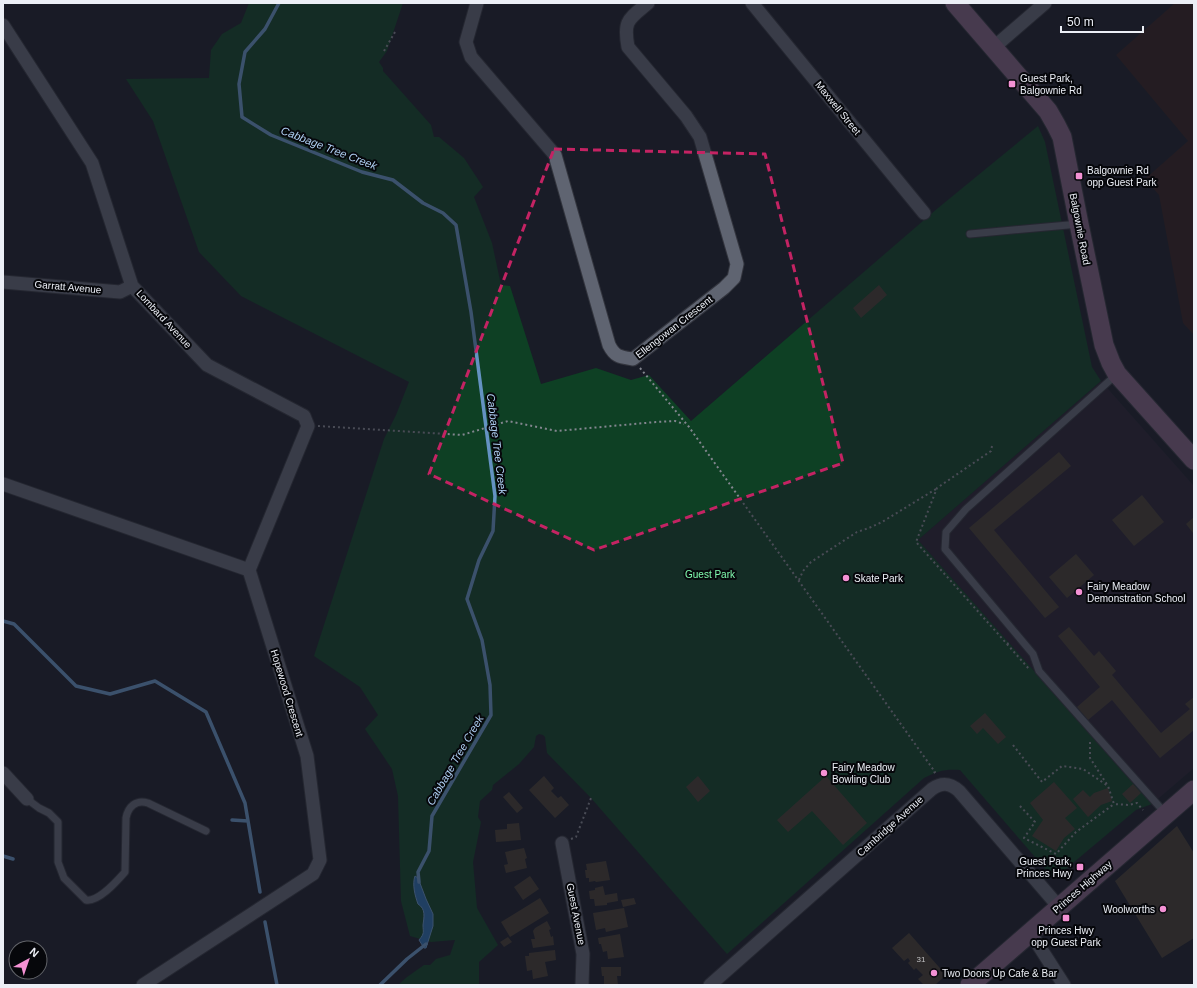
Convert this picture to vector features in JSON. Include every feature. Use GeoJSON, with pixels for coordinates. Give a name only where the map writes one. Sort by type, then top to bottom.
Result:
{"type":"FeatureCollection","features":[{"type":"Feature","properties":{"kind":"main road","name":"Balgownie Road"},"geometry":{"type":"LineString","coordinates":[[955,3],[1048,111],[1056,124],[1062,138],[1104,345],[1111,363],[1117,374],[1194,460]]}},
{"type":"Feature","properties":{"kind":"main road","name":"Princes Highway"},"geometry":{"type":"LineString","coordinates":[[970,985],[1194,790]]}},
{"type":"Feature","properties":{"kind":"street","name":"Ellengowan Crescent"},"geometry":{"type":"LineString","coordinates":[[477,3],[466,42],[471,57],[555,155],[609,345],[614,354],[622,358],[633,359],[724,288],[734,278],[737,264],[700,136],[686,116],[628,47],[625,33],[629,20],[648,3]]}},
{"type":"Feature","properties":{"kind":"street","name":"Maxwell Street"},"geometry":{"type":"LineString","coordinates":[[752,3],[924,213]]}},
{"type":"Feature","properties":{"kind":"street"},"geometry":{"type":"LineString","coordinates":[[993,48],[1045,3]]}},
{"type":"Feature","properties":{"kind":"street","name":"Lombard Avenue"},"geometry":{"type":"LineString","coordinates":[[3,25],[92,163],[132,286],[207,365],[304,416],[308,426]]}},
{"type":"Feature","properties":{"kind":"street","name":"Garratt Avenue"},"geometry":{"type":"LineString","coordinates":[[3,282],[120,292],[132,286]]}},
{"type":"Feature","properties":{"kind":"street"},"geometry":{"type":"LineString","coordinates":[[3,484],[249,570],[308,426]]}},
{"type":"Feature","properties":{"kind":"street","name":"Hopewood Crescent"},"geometry":{"type":"LineString","coordinates":[[143,985],[313,874],[320,860],[306,756],[249,570]]}},
{"type":"Feature","properties":{"kind":"street"},"geometry":{"type":"LineString","coordinates":[[3,773],[27,800]]}},
{"type":"Feature","properties":{"kind":"street","name":"Cambridge Avenue"},"geometry":{"type":"LineString","coordinates":[[710,985],[932,789],[942,784],[953,786],[959,791],[1059,907]]}},
{"type":"Feature","properties":{"kind":"street","name":"Guest Avenue"},"geometry":{"type":"LineString","coordinates":[[562,843],[583,954],[582,985]]}},
{"type":"Feature","properties":{"kind":"street"},"geometry":{"type":"LineString","coordinates":[[1030,932],[1064,985]]}},
{"type":"Feature","properties":{"kind":"lane"},"geometry":{"type":"LineString","coordinates":[[970,234],[1079,224]]}},
{"type":"Feature","properties":{"kind":"lane"},"geometry":{"type":"LineString","coordinates":[[1117,374],[966,509],[946,532],[944,549],[1033,654],[1039,671],[1166,814]]}},
{"type":"Feature","properties":{"kind":"lane"},"geometry":{"type":"LineString","coordinates":[[27,800],[50,813],[58,822],[58,862],[64,878],[86,900],[93,900],[101,895],[125,872],[126,818],[129,810],[135,803],[140,801],[148,803],[206,831]]}},
{"type":"Feature","properties":{"kind":"path"},"geometry":{"type":"LineString","coordinates":[[384,51],[395,32]]}},
{"type":"Feature","properties":{"kind":"path"},"geometry":{"type":"LineString","coordinates":[[633,359],[689,427],[798,580],[934,772],[930,775],[930,778]]}},
{"type":"Feature","properties":{"kind":"path"},"geometry":{"type":"LineString","coordinates":[[308,426],[337,426],[462,435],[508,421],[557,431],[656,422],[675,421],[685,424]]}},
{"type":"Feature","properties":{"kind":"path"},"geometry":{"type":"LineString","coordinates":[[798,580],[803,571],[811,562],[857,532],[882,522],[937,488],[991,451],[992,446]]}},
{"type":"Feature","properties":{"kind":"path"},"geometry":{"type":"LineString","coordinates":[[937,488],[916,542],[1033,674]]}},
{"type":"Feature","properties":{"kind":"path"},"geometry":{"type":"LineString","coordinates":[[1090,739],[1090,758],[1108,786],[1114,804]]}},
{"type":"Feature","properties":{"kind":"path"},"geometry":{"type":"LineString","coordinates":[[1013,745],[1042,782],[1062,766],[1083,769],[1108,786]]}},
{"type":"Feature","properties":{"kind":"path"},"geometry":{"type":"LineString","coordinates":[[562,843],[576,837],[591,798]]}},
{"type":"Feature","properties":{"kind":"path"},"geometry":{"type":"LineString","coordinates":[[1020,806],[1035,822],[1024,838],[1056,854],[1076,832],[1114,804],[1129,805],[1137,802],[1143,810]]}},
{"type":"Feature","properties":{"kind":"highlighted area"},"geometry":{"type":"Polygon","coordinates":[[[554,149],[765,154],[843,463],[594,550],[429,474],[554,149]]]}},
{"type":"Feature","properties":{"kind":"shaded area"},"geometry":{"type":"Polygon","coordinates":[[[1175,3],[1194,3],[1194,335],[1183,323],[1159,195],[1145,179],[1188,141],[1116,55],[1175,3]]]}},
{"type":"Feature","properties":{"kind":"shaded area","name":"Fairy Meadow Demonstration School"},"geometry":{"type":"Polygon","coordinates":[[[1101,381],[1194,486],[1194,768],[1152,804],[918,540],[1101,381]]]}},
{"type":"Feature","properties":{"kind":"green space","name":"Guest Park"},"geometry":{"type":"Polygon","coordinates":[[[249,3],[403,3],[387,51],[379,62],[383,68],[383,71],[431,125],[434,137],[439,137],[464,158],[483,187],[474,197],[492,243],[501,285],[510,286],[541,384],[596,368],[631,380],[649,375],[691,421],[938,208],[1038,126],[1045,142],[1092,367],[1101,381],[918,540],[1152,804],[1136,810],[1054,879],[960,770],[945,770],[937,772],[924,778],[727,954],[591,798],[547,753],[545,737],[539,734],[536,736],[534,747],[519,764],[493,785],[492,790],[480,801],[478,817],[481,822],[473,862],[477,908],[498,945],[479,962],[479,985],[398,985],[424,965],[430,965],[436,959],[450,955],[455,940],[431,942],[410,936],[401,901],[398,796],[392,769],[365,729],[378,715],[360,687],[314,656],[384,439],[396,415],[409,382],[241,296],[199,252],[153,121],[126,79],[209,78],[211,50],[222,34],[241,23],[249,3]]]}},
{"type":"Feature","properties":{"kind":"water"},"geometry":{"type":"Polygon","coordinates":[[[415,876],[418,878],[433,914],[433,926],[426,948],[424,948],[419,940],[423,932],[424,913],[421,906],[418,904],[415,894],[415,876]]]}},
{"type":"Feature","properties":{"kind":"building"},"geometry":{"type":"Polygon","coordinates":[[[879,285],[887,295],[861,318],[853,308],[879,285]]]}},
{"type":"Feature","properties":{"kind":"building"},"geometry":{"type":"Polygon","coordinates":[[[1059,452],[1071,466],[994,530],[1059,607],[1045,618],[969,528],[1059,452]]]}},
{"type":"Feature","properties":{"kind":"building"},"geometry":{"type":"Polygon","coordinates":[[[1142,495],[1164,522],[1134,546],[1112,520],[1142,495]]]}},
{"type":"Feature","properties":{"kind":"building"},"geometry":{"type":"Polygon","coordinates":[[[1194,517],[1194,532],[1193,533],[1186,524],[1194,517]]]}},
{"type":"Feature","properties":{"kind":"building"},"geometry":{"type":"Polygon","coordinates":[[[1076,554],[1094,575],[1067,598],[1049,577],[1076,554]]]}},
{"type":"Feature","properties":{"kind":"building"},"geometry":{"type":"Polygon","coordinates":[[[1069,627],[1094,656],[1099,651],[1116,671],[1112,675],[1161,733],[1190,709],[1185,704],[1194,697],[1194,730],[1160,758],[1112,700],[1088,720],[1077,707],[1100,687],[1058,636],[1069,627]]]}},
{"type":"Feature","properties":{"kind":"building"},"geometry":{"type":"Polygon","coordinates":[[[985,713],[1006,737],[998,744],[983,728],[977,734],[970,726],[985,713]]]}},
{"type":"Feature","properties":{"kind":"building"},"geometry":{"type":"Polygon","coordinates":[[[544,776],[554,788],[551,791],[558,798],[561,796],[569,805],[555,818],[529,790],[544,776]]]}},
{"type":"Feature","properties":{"kind":"building"},"geometry":{"type":"Polygon","coordinates":[[[698,776],[710,791],[698,802],[686,787],[698,776]]]}},
{"type":"Feature","properties":{"kind":"building"},"geometry":{"type":"Polygon","coordinates":[[[826,776],[867,823],[843,845],[812,811],[788,832],[777,820],[826,776]]]}},
{"type":"Feature","properties":{"kind":"building"},"geometry":{"type":"Polygon","coordinates":[[[1054,782],[1077,808],[1065,818],[1075,829],[1064,838],[1056,851],[1032,836],[1043,820],[1030,803],[1054,782]]]}},
{"type":"Feature","properties":{"kind":"building"},"geometry":{"type":"Polygon","coordinates":[[[1133,784],[1141,793],[1130,803],[1122,794],[1133,784]]]}},
{"type":"Feature","properties":{"kind":"building"},"geometry":{"type":"Polygon","coordinates":[[[1108,788],[1112,801],[1101,805],[1088,817],[1073,799],[1083,790],[1090,797],[1094,793],[1108,788]]]}},
{"type":"Feature","properties":{"kind":"building"},"geometry":{"type":"Polygon","coordinates":[[[509,792],[523,808],[517,813],[503,797],[509,792]]]}},
{"type":"Feature","properties":{"kind":"building"},"geometry":{"type":"Polygon","coordinates":[[[519,823],[521,840],[496,842],[495,830],[507,829],[507,824],[519,823]]]}},
{"type":"Feature","properties":{"kind":"building","name":"Woolworths"},"geometry":{"type":"Polygon","coordinates":[[[1177,826],[1194,853],[1194,938],[1162,958],[1115,881],[1177,826]]]}},
{"type":"Feature","properties":{"kind":"building"},"geometry":{"type":"Polygon","coordinates":[[[524,848],[527,858],[525,859],[527,868],[506,873],[504,865],[508,864],[505,852],[524,848]]]}},
{"type":"Feature","properties":{"kind":"building"},"geometry":{"type":"Polygon","coordinates":[[[606,861],[610,880],[589,882],[589,878],[586,878],[586,864],[606,861]]]}},
{"type":"Feature","properties":{"kind":"building"},"geometry":{"type":"Polygon","coordinates":[[[530,876],[539,889],[523,900],[514,887],[530,876]]]}},
{"type":"Feature","properties":{"kind":"building"},"geometry":{"type":"Polygon","coordinates":[[[603,886],[605,895],[617,893],[618,901],[607,903],[607,905],[595,906],[594,899],[590,899],[589,891],[603,886]]]}},
{"type":"Feature","properties":{"kind":"building"},"geometry":{"type":"Polygon","coordinates":[[[540,898],[549,913],[510,937],[501,922],[540,898]]]}},
{"type":"Feature","properties":{"kind":"building"},"geometry":{"type":"Polygon","coordinates":[[[634,898],[636,904],[623,907],[621,900],[634,898]]]}},
{"type":"Feature","properties":{"kind":"building"},"geometry":{"type":"Polygon","coordinates":[[[624,908],[628,927],[606,932],[605,928],[596,930],[593,913],[624,908]]]}},
{"type":"Feature","properties":{"kind":"building"},"geometry":{"type":"Polygon","coordinates":[[[547,921],[551,929],[549,930],[551,937],[553,936],[554,945],[533,948],[531,939],[535,939],[533,931],[535,928],[547,921]]]}},
{"type":"Feature","properties":{"kind":"building"},"geometry":{"type":"Polygon","coordinates":[[[909,933],[946,975],[935,985],[924,985],[918,979],[923,975],[916,968],[914,970],[908,963],[910,961],[908,958],[904,961],[892,948],[909,933]]]}},
{"type":"Feature","properties":{"kind":"building"},"geometry":{"type":"Polygon","coordinates":[[[620,934],[624,957],[608,959],[607,951],[603,952],[598,938],[620,934]]]}},
{"type":"Feature","properties":{"kind":"building"},"geometry":{"type":"Polygon","coordinates":[[[508,937],[512,942],[504,947],[500,942],[508,937]]]}},
{"type":"Feature","properties":{"kind":"building"},"geometry":{"type":"Polygon","coordinates":[[[555,950],[556,960],[545,962],[548,976],[533,979],[532,970],[527,971],[525,956],[529,956],[529,953],[555,950]]]}},
{"type":"Feature","properties":{"kind":"building"},"geometry":{"type":"Polygon","coordinates":[[[601,967],[621,967],[621,976],[617,976],[618,985],[604,985],[604,976],[602,976],[601,967]]]}},
{"type":"Feature","properties":{"kind":"waterway","name":"Cabbage Tree Creek"},"geometry":{"type":"LineString","coordinates":[[279,3],[265,29],[245,52],[239,84],[242,117],[271,135],[362,172],[393,180],[423,203],[443,213],[456,225],[471,312],[495,496],[493,531],[479,560],[467,599],[482,640],[490,685],[491,715],[432,816],[429,851],[418,872],[419,882]]}},
{"type":"Feature","properties":{"kind":"waterway"},"geometry":{"type":"LineString","coordinates":[[3,621],[14,624],[76,686],[110,694],[155,681],[206,712],[245,803],[260,892]]}},
{"type":"Feature","properties":{"kind":"waterway","name":"Cabbage Tree Creek"},"geometry":{"type":"LineString","coordinates":[[232,820],[248,821]]}},
{"type":"Feature","properties":{"kind":"waterway","name":"Cabbage Tree Creek"},"geometry":{"type":"LineString","coordinates":[[3,856],[13,859]]}},
{"type":"Feature","properties":{"kind":"waterway"},"geometry":{"type":"LineString","coordinates":[[265,922],[277,985]]}},
{"type":"Feature","properties":{"kind":"waterway","name":"Cabbage Tree Creek"},"geometry":{"type":"LineString","coordinates":[[380,985],[407,959],[426,944]]}},
{"type":"Feature","properties":{"kind":"place","name":"Guest Park, Balgownie Rd"},"geometry":{"type":"Point","coordinates":[1012,84]}},
{"type":"Feature","properties":{"kind":"place","name":"Balgownie Rd opp Guest Park"},"geometry":{"type":"Point","coordinates":[1079,176]}},
{"type":"Feature","properties":{"kind":"place","name":"Skate Park"},"geometry":{"type":"Point","coordinates":[846,578]}},
{"type":"Feature","properties":{"kind":"place","name":"Fairy Meadow Demonstration School"},"geometry":{"type":"Point","coordinates":[1079,592]}},
{"type":"Feature","properties":{"kind":"place","name":"Fairy Meadow Bowling Club"},"geometry":{"type":"Point","coordinates":[824,773]}},
{"type":"Feature","properties":{"kind":"place","name":"Guest Park, Princes Hwy"},"geometry":{"type":"Point","coordinates":[1080,867]}},
{"type":"Feature","properties":{"kind":"place","name":"Woolworths"},"geometry":{"type":"Point","coordinates":[1163,909]}},
{"type":"Feature","properties":{"kind":"place","name":"Princes Hwy opp Guest Park"},"geometry":{"type":"Point","coordinates":[1066,918]}},
{"type":"Feature","properties":{"kind":"place","name":"Two Doors Up Cafe & Bar"},"geometry":{"type":"Point","coordinates":[934,973]}}]}
